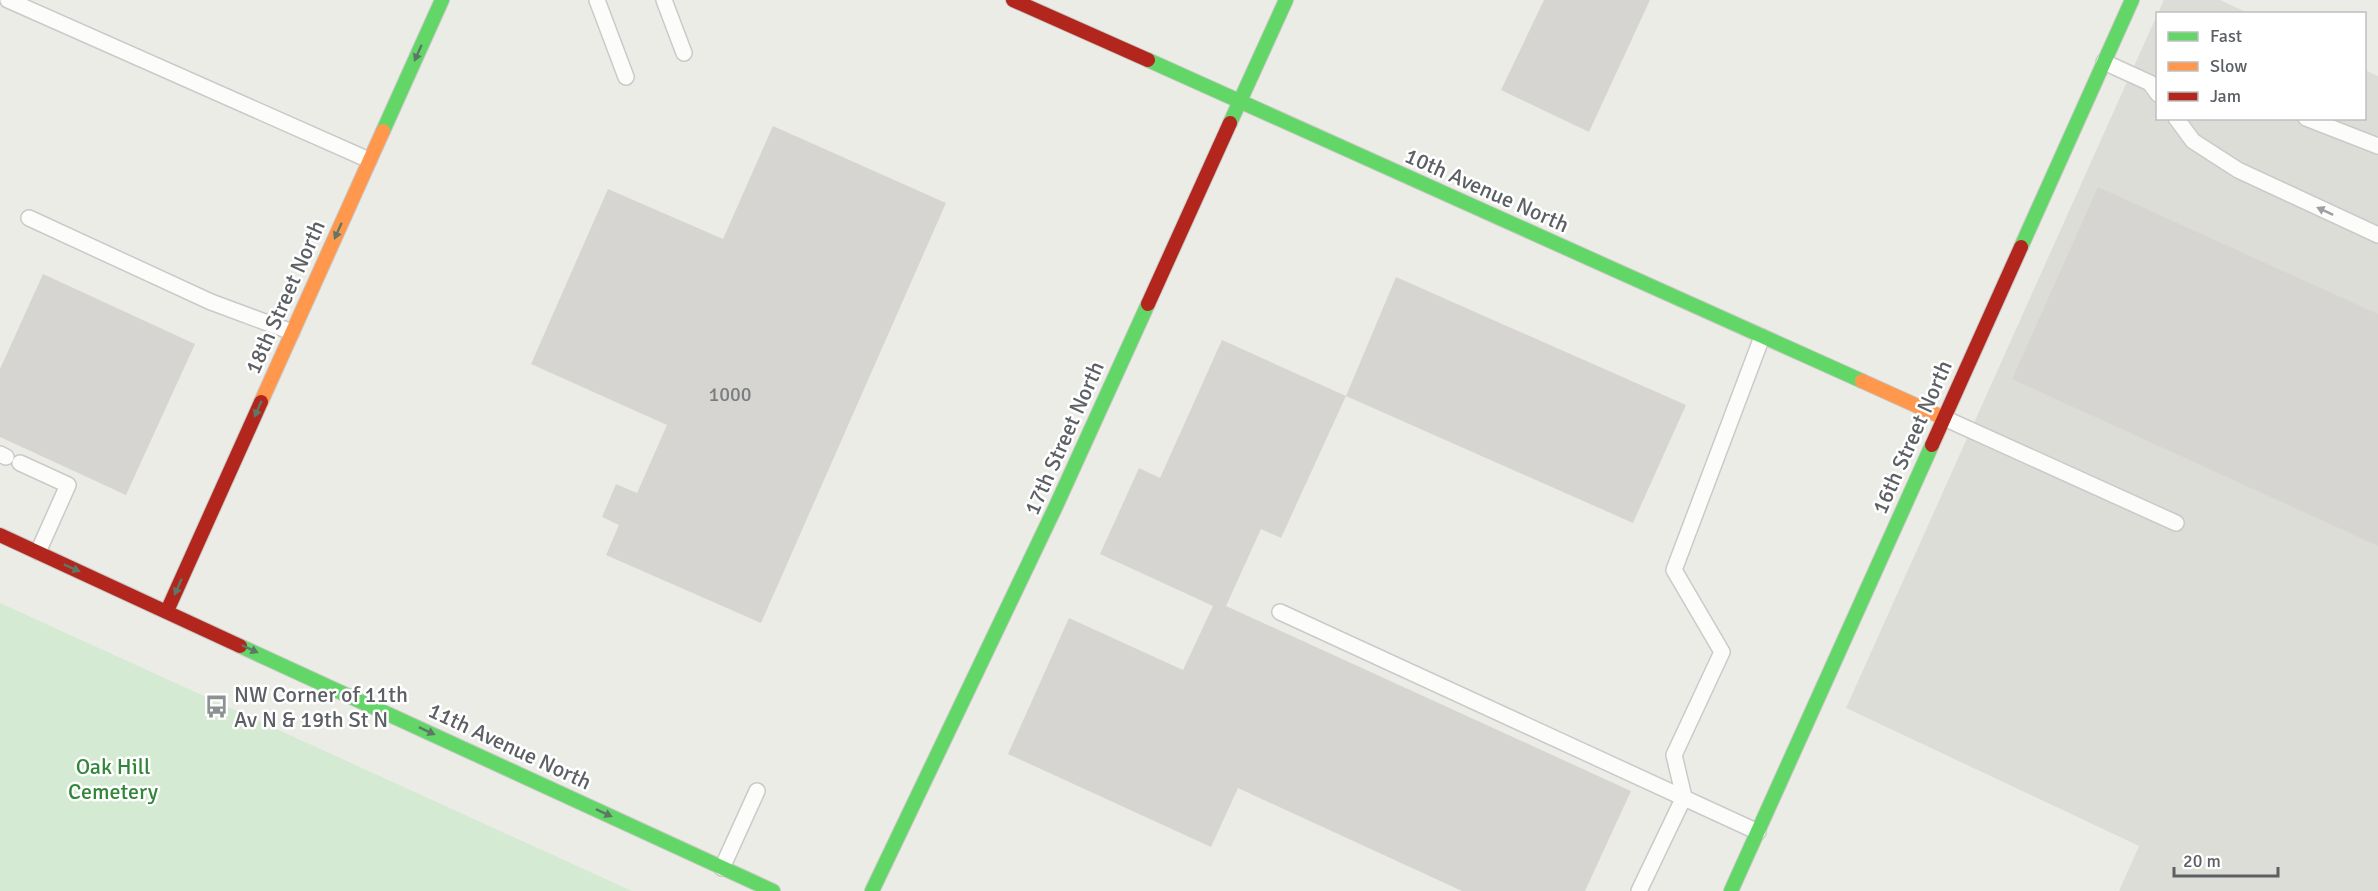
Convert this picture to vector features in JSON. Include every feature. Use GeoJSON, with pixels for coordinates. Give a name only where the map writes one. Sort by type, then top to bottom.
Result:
{"type":"FeatureCollection","features":[{"type":"Feature","properties":{"kind":"street","name":"18th Street North"},"geometry":{"type":"LineString","coordinates":[[167,611],[442,0]]}},
{"type":"Feature","properties":{"kind":"street","name":"10th Avenue North"},"geometry":{"type":"LineString","coordinates":[[1013,0],[1944,418]]}},
{"type":"Feature","properties":{"kind":"street","name":"17th Street North"},"geometry":{"type":"LineString","coordinates":[[872,891],[1056,506],[1286,0]]}},
{"type":"Feature","properties":{"kind":"street","name":"16th Street North"},"geometry":{"type":"LineString","coordinates":[[1731,891],[2132,0]]}},
{"type":"Feature","properties":{"kind":"street","name":"11th Avenue North"},"geometry":{"type":"LineString","coordinates":[[0,535],[773,891]]}},
{"type":"Feature","properties":{"kind":"lane"},"geometry":{"type":"LineString","coordinates":[[8,0],[369,160]]}},
{"type":"Feature","properties":{"kind":"lane"},"geometry":{"type":"LineString","coordinates":[[597,0],[626,77]]}},
{"type":"Feature","properties":{"kind":"lane"},"geometry":{"type":"LineString","coordinates":[[664,0],[684,53]]}},
{"type":"Feature","properties":{"kind":"lane"},"geometry":{"type":"LineString","coordinates":[[2104,62],[2155,86]]}},
{"type":"Feature","properties":{"kind":"lane"},"geometry":{"type":"LineString","coordinates":[[2177,120],[2193,141],[2238,170],[2378,236]]}},
{"type":"Feature","properties":{"kind":"lane"},"geometry":{"type":"LineString","coordinates":[[2311,120],[2378,146]]}},
{"type":"Feature","properties":{"kind":"lane"},"geometry":{"type":"LineString","coordinates":[[29,218],[211,302],[292,332]]}},
{"type":"Feature","properties":{"kind":"lane"},"geometry":{"type":"LineString","coordinates":[[1638,891],[1684,797],[1674,754],[1722,652],[1674,570],[1762,337]]}},
{"type":"Feature","properties":{"kind":"lane"},"geometry":{"type":"LineString","coordinates":[[1944,418],[2176,523]]}},
{"type":"Feature","properties":{"kind":"lane"},"geometry":{"type":"LineString","coordinates":[[9,458],[68,485],[38,552]]}},
{"type":"Feature","properties":{"kind":"lane"},"geometry":{"type":"LineString","coordinates":[[1280,612],[1758,832]]}},
{"type":"Feature","properties":{"kind":"lane"},"geometry":{"type":"LineString","coordinates":[[722,867],[757,791]]}},
{"type":"Feature","properties":{"kind":"shaded area"},"geometry":{"type":"Polygon","coordinates":[[[2164,0],[2220,0],[2246,12],[2158,12],[2164,0]]]}},
{"type":"Feature","properties":{"kind":"shaded area"},"geometry":{"type":"Polygon","coordinates":[[[2156,17],[2156,120],[2366,120],[2366,70],[2378,76],[2378,891],[2119,891],[2139,846],[1846,708],[2156,17]]]}},
{"type":"Feature","properties":{"kind":"green space","name":"Oak Hill Cemetery"},"geometry":{"type":"Polygon","coordinates":[[[0,603],[632,891],[0,891],[0,603]]]}},
{"type":"Feature","properties":{"kind":"building"},"geometry":{"type":"Polygon","coordinates":[[[1544,0],[1650,0],[1589,132],[1501,90],[1544,0]]]}},
{"type":"Feature","properties":{"kind":"building"},"geometry":{"type":"Polygon","coordinates":[[[773,126],[946,203],[761,623],[606,555],[619,525],[602,517],[616,484],[637,493],[667,425],[531,364],[608,189],[723,239],[773,126]]]}},
{"type":"Feature","properties":{"kind":"building"},"geometry":{"type":"Polygon","coordinates":[[[2098,187],[2378,314],[2378,546],[2012,379],[2098,187]]]}},
{"type":"Feature","properties":{"kind":"building"},"geometry":{"type":"Polygon","coordinates":[[[43,274],[195,344],[126,495],[0,437],[0,369],[43,274]]]}},
{"type":"Feature","properties":{"kind":"building"},"geometry":{"type":"Polygon","coordinates":[[[1396,277],[1686,405],[1633,523],[1346,396],[1396,277]]]}},
{"type":"Feature","properties":{"kind":"building"},"geometry":{"type":"Polygon","coordinates":[[[1222,340],[1346,396],[1281,538],[1261,529],[1226,606],[1631,791],[1585,891],[1462,891],[1238,788],[1211,847],[1008,754],[1069,618],[1183,670],[1213,606],[1100,554],[1139,468],[1160,478],[1222,340]]]}},
{"type":"Feature","properties":{"kind":"traffic: fast"},"geometry":{"type":"LineString","coordinates":[[383,131],[442,0]]}},
{"type":"Feature","properties":{"kind":"traffic: fast"},"geometry":{"type":"LineString","coordinates":[[1230,123],[1286,0]]}},
{"type":"Feature","properties":{"kind":"traffic: fast"},"geometry":{"type":"LineString","coordinates":[[2021,247],[2132,0]]}},
{"type":"Feature","properties":{"kind":"traffic: fast"},"geometry":{"type":"LineString","coordinates":[[1148,60],[1862,381]]}},
{"type":"Feature","properties":{"kind":"traffic: fast"},"geometry":{"type":"LineString","coordinates":[[872,891],[1056,506],[1148,304]]}},
{"type":"Feature","properties":{"kind":"traffic: fast"},"geometry":{"type":"LineString","coordinates":[[1731,891],[1932,445]]}},
{"type":"Feature","properties":{"kind":"traffic: fast"},"geometry":{"type":"LineString","coordinates":[[240,646],[773,891]]}},
{"type":"Feature","properties":{"kind":"traffic: slow"},"geometry":{"type":"LineString","coordinates":[[261,402],[383,131]]}},
{"type":"Feature","properties":{"kind":"traffic: slow"},"geometry":{"type":"LineString","coordinates":[[1862,381],[1944,418]]}},
{"type":"Feature","properties":{"kind":"traffic: jam"},"geometry":{"type":"LineString","coordinates":[[1013,0],[1148,60]]}},
{"type":"Feature","properties":{"kind":"traffic: jam"},"geometry":{"type":"LineString","coordinates":[[1148,304],[1230,123]]}},
{"type":"Feature","properties":{"kind":"traffic: jam"},"geometry":{"type":"LineString","coordinates":[[1932,445],[2021,247]]}},
{"type":"Feature","properties":{"kind":"traffic: jam"},"geometry":{"type":"LineString","coordinates":[[167,611],[261,402]]}},
{"type":"Feature","properties":{"kind":"traffic: jam"},"geometry":{"type":"LineString","coordinates":[[0,535],[240,646]]}},
{"type":"Feature","properties":{"kind":"place","name":"NW Corner of 11th Av N & 19th St N"},"geometry":{"type":"Point","coordinates":[216,707]}}]}
